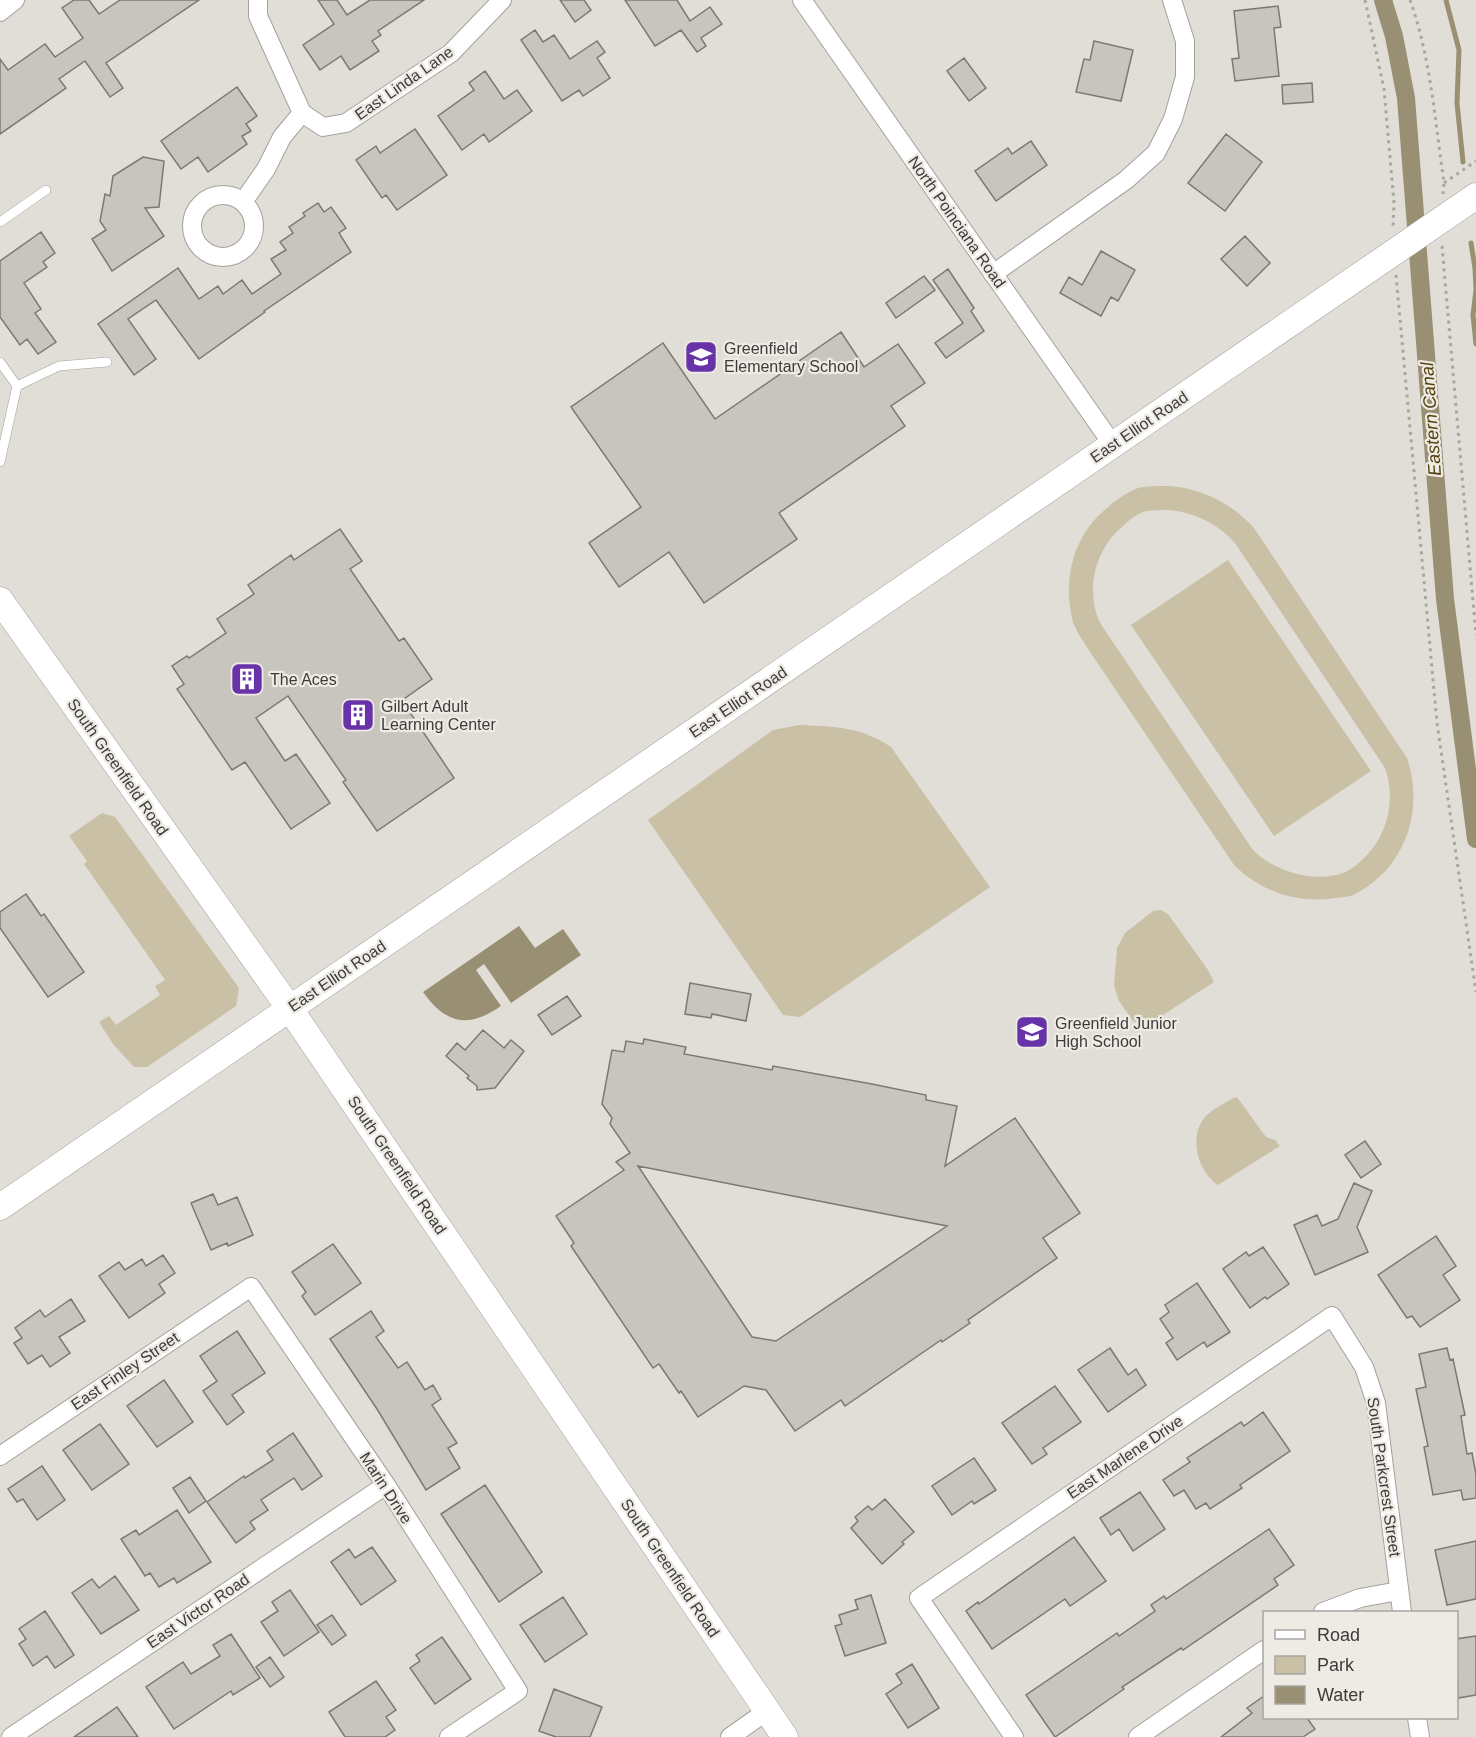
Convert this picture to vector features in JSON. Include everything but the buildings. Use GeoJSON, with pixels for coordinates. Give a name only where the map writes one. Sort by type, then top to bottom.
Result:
{"type":"FeatureCollection","features":[{"type":"Feature","properties":{"kind":"main road","name":"East Elliot Road"},"geometry":{"type":"LineString","coordinates":[[0,1208],[1476,196]]}},
{"type":"Feature","properties":{"kind":"main road","name":"South Greenfield Road"},"geometry":{"type":"LineString","coordinates":[[0,600],[290,1009],[785,1737]]}},
{"type":"Feature","properties":{"kind":"street"},"geometry":{"type":"LineString","coordinates":[[0,12],[15,0]]}},
{"type":"Feature","properties":{"kind":"street"},"geometry":{"type":"LineString","coordinates":[[243,202],[266,169],[282,137],[302,113],[258,16],[258,0]]}},
{"type":"Feature","properties":{"kind":"street","name":"East Linda Lane"},"geometry":{"type":"LineString","coordinates":[[302,113],[323,127],[346,123],[451,53],[502,0]]}},
{"type":"Feature","properties":{"kind":"street","name":"North Poinciana Road"},"geometry":{"type":"LineString","coordinates":[[802,0],[1113,445]]}},
{"type":"Feature","properties":{"kind":"street"},"geometry":{"type":"LineString","coordinates":[[993,273],[1126,180],[1156,153],[1173,119],[1185,77],[1185,41],[1172,0]]}},
{"type":"Feature","properties":{"kind":"street","name":"East Finley Street"},"geometry":{"type":"LineString","coordinates":[[0,1456],[251,1287]]}},
{"type":"Feature","properties":{"kind":"street","name":"Marin Drive"},"geometry":{"type":"LineString","coordinates":[[251,1287],[386,1485],[518,1691],[449,1737]]}},
{"type":"Feature","properties":{"kind":"street","name":"South Parkcrest Street"},"geometry":{"type":"LineString","coordinates":[[1332,1316],[1364,1367],[1376,1402],[1402,1611]]}},
{"type":"Feature","properties":{"kind":"street","name":"East Marlene Drive"},"geometry":{"type":"LineString","coordinates":[[1014,1737],[918,1598],[1332,1316]]}},
{"type":"Feature","properties":{"kind":"street","name":"East Victor Road"},"geometry":{"type":"LineString","coordinates":[[11,1737],[386,1485]]}},
{"type":"Feature","properties":{"kind":"street"},"geometry":{"type":"LineString","coordinates":[[1326,1611],[1360,1598],[1399,1591]]}},
{"type":"Feature","properties":{"kind":"street"},"geometry":{"type":"LineString","coordinates":[[1138,1737],[1263,1651]]}},
{"type":"Feature","properties":{"kind":"street"},"geometry":{"type":"LineString","coordinates":[[730,1737],[767,1711]]}},
{"type":"Feature","properties":{"kind":"street"},"geometry":{"type":"LineString","coordinates":[[1417,1719],[1420,1737]]}},
{"type":"Feature","properties":{"kind":"lane"},"geometry":{"type":"LineString","coordinates":[[0,222],[46,190]]}},
{"type":"Feature","properties":{"kind":"lane"},"geometry":{"type":"LineString","coordinates":[[0,362],[17,386],[0,462]]}},
{"type":"Feature","properties":{"kind":"lane"},"geometry":{"type":"LineString","coordinates":[[17,386],[59,366],[107,362]]}},
{"type":"Feature","properties":{"kind":"path"},"geometry":{"type":"LineString","coordinates":[[1365,0],[1384,89],[1398,250],[1399,298],[1437,723],[1476,992]]}},
{"type":"Feature","properties":{"kind":"path"},"geometry":{"type":"LineString","coordinates":[[1410,0],[1418,21],[1429,76],[1444,183],[1436,224],[1476,636]]}},
{"type":"Feature","properties":{"kind":"path"},"geometry":{"type":"LineString","coordinates":[[1444,183],[1476,161]]}},
{"type":"Feature","properties":{"kind":"green space"},"geometry":{"type":"Polygon","coordinates":[[[1171,486],[1206,494],[1217,499],[1236,511],[1254,528],[1407,758],[1412,778],[1413,798],[1412,818],[1406,837],[1398,854],[1386,870],[1371,884],[1353,895],[1307,899],[1281,894],[1256,882],[1234,865],[1074,625],[1070,606],[1070,575],[1078,545],[1086,531],[1107,508],[1130,492],[1142,487],[1171,486]],[[1155,510],[1140,513],[1113,535],[1105,546],[1099,558],[1093,584],[1093,597],[1100,623],[1253,850],[1272,864],[1295,874],[1319,877],[1346,872],[1360,862],[1373,848],[1384,827],[1390,804],[1385,768],[1235,543],[1214,525],[1180,512],[1155,510]]]}},
{"type":"Feature","properties":{"kind":"green space"},"geometry":{"type":"Polygon","coordinates":[[[1228,560],[1371,771],[1274,836],[1131,625],[1228,560]]]}},
{"type":"Feature","properties":{"kind":"green space"},"geometry":{"type":"Polygon","coordinates":[[[799,725],[858,731],[891,747],[990,887],[800,1017],[783,1015],[648,820],[773,730],[799,725]]]}},
{"type":"Feature","properties":{"kind":"green space"},"geometry":{"type":"Polygon","coordinates":[[[102,813],[115,817],[239,988],[236,1006],[147,1067],[134,1067],[113,1044],[99,1022],[109,1016],[116,1025],[160,995],[155,986],[165,980],[84,864],[87,861],[69,836],[102,813]]]}},
{"type":"Feature","properties":{"kind":"green space"},"geometry":{"type":"Polygon","coordinates":[[[1161,910],[1168,914],[1214,982],[1149,1024],[1133,1021],[1119,1001],[1114,985],[1117,948],[1125,933],[1153,911],[1161,910]]]}},
{"type":"Feature","properties":{"kind":"green space"},"geometry":{"type":"Polygon","coordinates":[[[1237,1097],[1266,1137],[1275,1140],[1280,1146],[1218,1185],[1205,1172],[1201,1163],[1196,1144],[1197,1134],[1208,1114],[1237,1097]]]}},
{"type":"Feature","properties":{"kind":"water"},"geometry":{"type":"Polygon","coordinates":[[[519,926],[535,948],[563,929],[581,955],[511,1003],[484,964],[476,970],[501,1006],[478,1018],[458,1020],[449,1017],[440,1011],[423,992],[519,926]]]}},
{"type":"Feature","properties":{"kind":"waterway","name":"Eastern Canal"},"geometry":{"type":"LineString","coordinates":[[1383,0],[1394,36],[1406,98],[1445,599],[1476,839]]}},
{"type":"Feature","properties":{"kind":"waterway"},"geometry":{"type":"LineString","coordinates":[[1446,0],[1459,50],[1457,103],[1463,162]]}},
{"type":"Feature","properties":{"kind":"waterway"},"geometry":{"type":"LineString","coordinates":[[1471,243],[1475,268],[1476,290],[1473,315],[1476,344]]}},
{"type":"Feature","properties":{"kind":"place","name":"Greenfield Elementary School"},"geometry":{"type":"Point","coordinates":[701,357]}},
{"type":"Feature","properties":{"kind":"place","name":"The Aces"},"geometry":{"type":"Point","coordinates":[247,679]}},
{"type":"Feature","properties":{"kind":"place","name":"Gilbert Adult Learning Center"},"geometry":{"type":"Point","coordinates":[358,715]}},
{"type":"Feature","properties":{"kind":"place","name":"Greenfield Junior High School"},"geometry":{"type":"Point","coordinates":[1032,1032]}}]}
